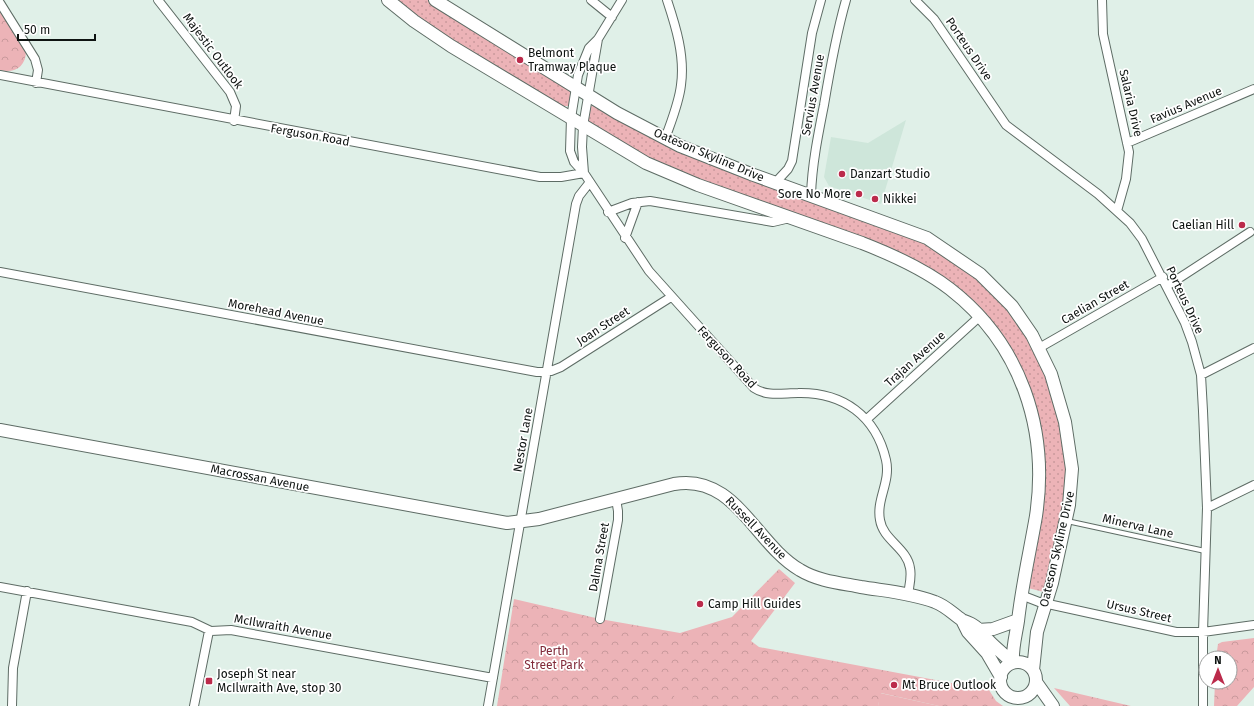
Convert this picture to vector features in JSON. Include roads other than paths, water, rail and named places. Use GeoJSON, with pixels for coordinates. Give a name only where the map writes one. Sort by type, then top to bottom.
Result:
{"type":"FeatureCollection","features":[{"type":"Feature","properties":{"kind":"main road","name":"Oateson Skyline Drive"},"geometry":{"type":"LineString","coordinates":[[388,0],[430,32],[631,155],[659,170],[862,243],[906,262],[950,289],[979,317],[997,338],[1019,377],[1032,409],[1037,433],[1039,471],[1038,501],[1020,596],[1018,620],[1012,650],[1013,663]]}},
{"type":"Feature","properties":{"kind":"main road","name":"Oateson Skyline Drive"},"geometry":{"type":"LineString","coordinates":[[435,0],[576,88],[665,139],[775,183],[919,234],[956,256],[980,274],[1012,306],[1039,348],[1051,374],[1061,406],[1071,456],[1071,494],[1046,603],[1035,640],[1033,670]]}},
{"type":"Feature","properties":{"kind":"main road","name":"Macrossan Avenue"},"geometry":{"type":"LineString","coordinates":[[0,430],[450,514],[507,523],[520,523]]}},
{"type":"Feature","properties":{"kind":"main road","name":"Russell Avenue"},"geometry":{"type":"LineString","coordinates":[[520,523],[678,483],[690,482],[705,484],[717,490],[729,499],[774,548],[800,570],[821,579],[833,582],[908,595],[940,604],[962,620]]}},
{"type":"Feature","properties":{"kind":"main road"},"geometry":{"type":"LineString","coordinates":[[962,620],[974,625],[1013,663]]}},
{"type":"Feature","properties":{"kind":"main road"},"geometry":{"type":"LineString","coordinates":[[962,620],[968,632],[987,653],[1001,677]]}},
{"type":"Feature","properties":{"kind":"main road"},"geometry":{"type":"LineString","coordinates":[[978,630],[993,629],[1018,620]]}},
{"type":"Feature","properties":{"kind":"main road"},"geometry":{"type":"LineString","coordinates":[[1036,682],[1031,692],[1022,697],[1016,697],[1006,692],[1001,682],[1001,677],[1003,671],[1013,663],[1024,663],[1033,670],[1036,682],[1053,706]]}},
{"type":"Feature","properties":{"kind":"main road"},"geometry":{"type":"LineString","coordinates":[[1022,697],[1030,706]]}},
{"type":"Feature","properties":{"kind":"street","name":"Majestic Outlook"},"geometry":{"type":"LineString","coordinates":[[158,0],[230,92],[236,106],[234,120]]}},
{"type":"Feature","properties":{"kind":"street"},"geometry":{"type":"LineString","coordinates":[[591,0],[612,17]]}},
{"type":"Feature","properties":{"kind":"street","name":"Ferguson Road"},"geometry":{"type":"LineString","coordinates":[[622,0],[598,39],[589,48],[581,66],[571,118],[570,135],[572,157],[574,162],[584,173],[608,212],[648,271],[748,382],[758,391],[769,394],[806,393],[826,395],[844,402],[867,419],[878,437],[887,468],[886,485],[880,508],[880,522],[886,534],[903,552],[908,561],[911,575],[908,595]]}},
{"type":"Feature","properties":{"kind":"street"},"geometry":{"type":"LineString","coordinates":[[665,139],[681,86],[682,66],[674,22],[667,0]]}},
{"type":"Feature","properties":{"kind":"street","name":"Servius Avenue"},"geometry":{"type":"LineString","coordinates":[[775,183],[788,169],[792,161],[812,33],[821,0]]}},
{"type":"Feature","properties":{"kind":"street","name":"Servius Avenue"},"geometry":{"type":"LineString","coordinates":[[811,195],[818,132],[836,35],[846,0]]}},
{"type":"Feature","properties":{"kind":"street","name":"Porteus Drive"},"geometry":{"type":"LineString","coordinates":[[915,0],[934,18],[1006,125],[1098,194],[1130,223],[1142,239],[1163,277],[1192,342],[1200,375],[1207,508],[1203,632],[1203,706]]}},
{"type":"Feature","properties":{"kind":"street","name":"Salaria Drive"},"geometry":{"type":"LineString","coordinates":[[1102,0],[1103,34],[1127,143],[1129,161],[1117,211]]}},
{"type":"Feature","properties":{"kind":"street"},"geometry":{"type":"LineString","coordinates":[[0,4],[35,59],[37,66],[36,84]]}},
{"type":"Feature","properties":{"kind":"street","name":"Ferguson Road"},"geometry":{"type":"LineString","coordinates":[[584,173],[582,147],[583,126],[598,39]]}},
{"type":"Feature","properties":{"kind":"street","name":"Ferguson Road"},"geometry":{"type":"LineString","coordinates":[[0,75],[36,84],[540,177],[561,177],[584,173]]}},
{"type":"Feature","properties":{"kind":"street","name":"Favius Avenue"},"geometry":{"type":"LineString","coordinates":[[1127,143],[1254,89]]}},
{"type":"Feature","properties":{"kind":"street","name":"Nestor Lane"},"geometry":{"type":"LineString","coordinates":[[488,706],[576,204],[579,196],[590,182]]}},
{"type":"Feature","properties":{"kind":"street"},"geometry":{"type":"LineString","coordinates":[[608,212],[638,202],[658,202],[773,222],[791,218]]}},
{"type":"Feature","properties":{"kind":"street"},"geometry":{"type":"LineString","coordinates":[[626,238],[638,202]]}},
{"type":"Feature","properties":{"kind":"street"},"geometry":{"type":"LineString","coordinates":[[1167,286],[1250,232]]}},
{"type":"Feature","properties":{"kind":"street","name":"Morehead Avenue"},"geometry":{"type":"LineString","coordinates":[[0,272],[531,371],[547,372]]}},
{"type":"Feature","properties":{"kind":"street","name":"Caelian Street"},"geometry":{"type":"LineString","coordinates":[[1039,348],[1163,277]]}},
{"type":"Feature","properties":{"kind":"street","name":"Joan Street"},"geometry":{"type":"LineString","coordinates":[[547,372],[562,367],[671,297]]}},
{"type":"Feature","properties":{"kind":"street","name":"Trajan Avenue"},"geometry":{"type":"LineString","coordinates":[[867,419],[979,317]]}},
{"type":"Feature","properties":{"kind":"street"},"geometry":{"type":"LineString","coordinates":[[1200,375],[1254,348]]}},
{"type":"Feature","properties":{"kind":"street"},"geometry":{"type":"LineString","coordinates":[[1207,508],[1254,485]]}},
{"type":"Feature","properties":{"kind":"street","name":"Dalma Street"},"geometry":{"type":"LineString","coordinates":[[600,619],[618,520],[616,499]]}},
{"type":"Feature","properties":{"kind":"street","name":"McIlwraith Avenue"},"geometry":{"type":"LineString","coordinates":[[0,586],[192,622],[209,631],[231,630],[493,678]]}},
{"type":"Feature","properties":{"kind":"street"},"geometry":{"type":"LineString","coordinates":[[12,706],[13,668],[27,591]]}},
{"type":"Feature","properties":{"kind":"street","name":"Ursus Street"},"geometry":{"type":"LineString","coordinates":[[1020,596],[1176,632],[1203,632],[1254,625]]}},
{"type":"Feature","properties":{"kind":"street"},"geometry":{"type":"LineString","coordinates":[[194,706],[209,631]]}},
{"type":"Feature","properties":{"kind":"lane","name":"Minerva Lane"},"geometry":{"type":"LineString","coordinates":[[1066,521],[1205,551]]}},
{"type":"Feature","properties":{"kind":"place","name":"Belmont Tramway Plaque"},"geometry":{"type":"Point","coordinates":[520,60]}},
{"type":"Feature","properties":{"kind":"place","name":"Danzart Studio"},"geometry":{"type":"Point","coordinates":[842,174]}},
{"type":"Feature","properties":{"kind":"place","name":"Sore No More"},"geometry":{"type":"Point","coordinates":[859,194]}},
{"type":"Feature","properties":{"kind":"place","name":"Nikkei"},"geometry":{"type":"Point","coordinates":[875,199]}},
{"type":"Feature","properties":{"kind":"place","name":"Caelian Hill"},"geometry":{"type":"Point","coordinates":[1242,225]}},
{"type":"Feature","properties":{"kind":"place","name":"Camp Hill Guides"},"geometry":{"type":"Point","coordinates":[700,604]}},
{"type":"Feature","properties":{"kind":"place","name":"Joseph St near McIlwraith Ave, stop 30"},"geometry":{"type":"Point","coordinates":[209,681]}},
{"type":"Feature","properties":{"kind":"place","name":"Mt Bruce Outlook"},"geometry":{"type":"Point","coordinates":[894,685]}},
{"type":"Feature","properties":{"kind":"park label","name":"Perth Street Park"},"geometry":{"type":"Point","coordinates":[554,658]}}]}
